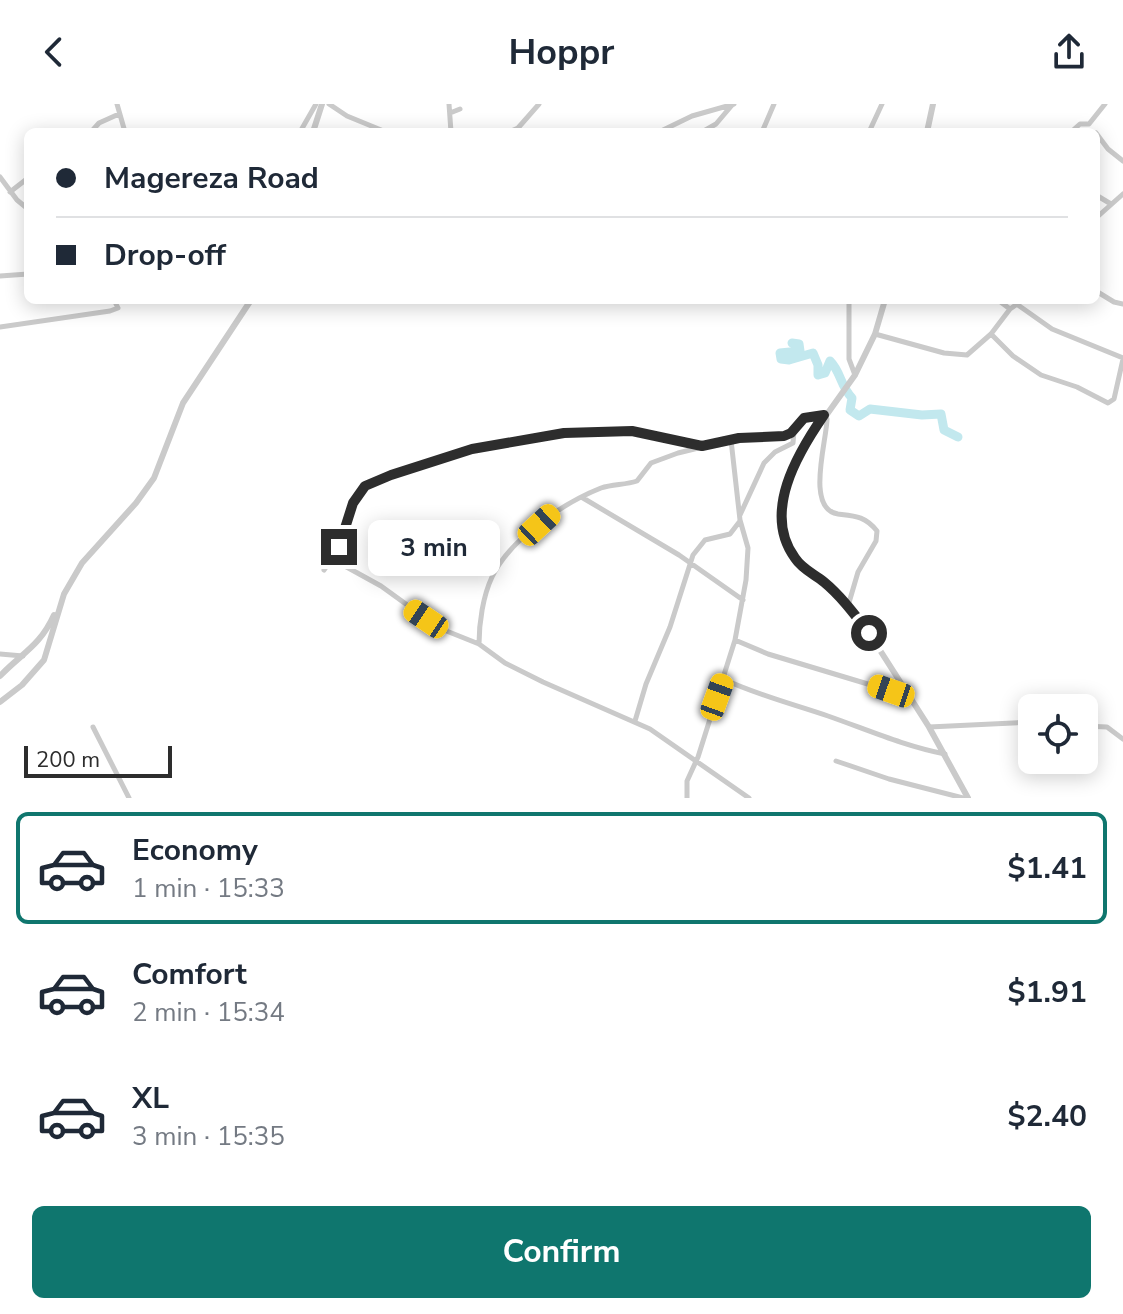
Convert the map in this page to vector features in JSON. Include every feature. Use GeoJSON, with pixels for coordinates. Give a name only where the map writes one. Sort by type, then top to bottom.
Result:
{"type":"FeatureCollection","features":[{"type":"Feature","properties":{"kind":"street"},"geometry":{"type":"LineString","coordinates":[[117,104],[124,128]]}},
{"type":"Feature","properties":{"kind":"street"},"geometry":{"type":"LineString","coordinates":[[302,128],[316,104]]}},
{"type":"Feature","properties":{"kind":"street"},"geometry":{"type":"LineString","coordinates":[[314,128],[322,104]]}},
{"type":"Feature","properties":{"kind":"street"},"geometry":{"type":"LineString","coordinates":[[329,104],[347,116],[376,128]]}},
{"type":"Feature","properties":{"kind":"street"},"geometry":{"type":"LineString","coordinates":[[449,104],[453,128]]}},
{"type":"Feature","properties":{"kind":"street"},"geometry":{"type":"LineString","coordinates":[[518,128],[539,104]]}},
{"type":"Feature","properties":{"kind":"street"},"geometry":{"type":"LineString","coordinates":[[667,128],[730,104]]}},
{"type":"Feature","properties":{"kind":"street"},"geometry":{"type":"LineString","coordinates":[[709,128],[716,124],[730,104]]}},
{"type":"Feature","properties":{"kind":"street"},"geometry":{"type":"LineString","coordinates":[[764,128],[774,104]]}},
{"type":"Feature","properties":{"kind":"street"},"geometry":{"type":"LineString","coordinates":[[871,128],[882,104]]}},
{"type":"Feature","properties":{"kind":"street"},"geometry":{"type":"LineString","coordinates":[[928,128],[933,104]]}},
{"type":"Feature","properties":{"kind":"street"},"geometry":{"type":"LineString","coordinates":[[1088,124],[1105,104]]}},
{"type":"Feature","properties":{"kind":"street"},"geometry":{"type":"LineString","coordinates":[[450,113],[460,109]]}},
{"type":"Feature","properties":{"kind":"street"},"geometry":{"type":"LineString","coordinates":[[95,128],[119,114]]}},
{"type":"Feature","properties":{"kind":"street"},"geometry":{"type":"LineString","coordinates":[[1076,128],[1082,123],[1092,128]]}},
{"type":"Feature","properties":{"kind":"street"},"geometry":{"type":"LineString","coordinates":[[1100,138],[1123,161]]}},
{"type":"Feature","properties":{"kind":"street"},"geometry":{"type":"LineString","coordinates":[[0,177],[24,207]]}},
{"type":"Feature","properties":{"kind":"street"},"geometry":{"type":"LineString","coordinates":[[10,192],[24,181]]}},
{"type":"Feature","properties":{"kind":"street"},"geometry":{"type":"LineString","coordinates":[[1100,214],[1123,194]]}},
{"type":"Feature","properties":{"kind":"street"},"geometry":{"type":"LineString","coordinates":[[1100,197],[1111,204]]}},
{"type":"Feature","properties":{"kind":"street"},"geometry":{"type":"LineString","coordinates":[[0,276],[24,274]]}},
{"type":"Feature","properties":{"kind":"street"},"geometry":{"type":"LineString","coordinates":[[1100,294],[1123,304]]}},
{"type":"Feature","properties":{"kind":"street"},"geometry":{"type":"LineString","coordinates":[[0,327],[115,310],[117,304]]}},
{"type":"Feature","properties":{"kind":"street"},"geometry":{"type":"LineString","coordinates":[[0,676],[42,637],[82,563],[136,503],[154,478],[183,403],[248,304]]}},
{"type":"Feature","properties":{"kind":"street"},"geometry":{"type":"LineString","coordinates":[[849,304],[849,359],[855,375]]}},
{"type":"Feature","properties":{"kind":"street"},"geometry":{"type":"LineString","coordinates":[[884,304],[875,334],[855,375],[800,452],[787,485],[782,526],[796,561],[848,606],[869,633],[946,754],[966,798]]}},
{"type":"Feature","properties":{"kind":"street"},"geometry":{"type":"LineString","coordinates":[[1003,304],[1010,309]]}},
{"type":"Feature","properties":{"kind":"street"},"geometry":{"type":"LineString","coordinates":[[875,334],[914,346],[969,354],[991,334],[1010,309],[1018,305],[1052,329],[1123,359],[1114,399],[1109,403],[1077,387],[1041,375],[1013,356],[991,334]]}},
{"type":"Feature","properties":{"kind":"street"},"geometry":{"type":"LineString","coordinates":[[479,644],[491,578],[552,513],[604,487],[637,481],[654,461],[731,440],[780,437],[794,430],[804,418],[824,415]]}},
{"type":"Feature","properties":{"kind":"street"},"geometry":{"type":"LineString","coordinates":[[824,415],[827,421],[821,458],[823,502],[833,513],[864,519],[877,533],[876,541],[858,572],[848,606]]}},
{"type":"Feature","properties":{"kind":"street"},"geometry":{"type":"LineString","coordinates":[[635,721],[646,684],[670,627],[689,562],[701,542],[730,534],[764,463],[775,452],[793,443],[794,430]]}},
{"type":"Feature","properties":{"kind":"street"},"geometry":{"type":"LineString","coordinates":[[324,570],[332,559],[353,503],[362,489],[391,475],[472,449],[564,433],[632,431],[702,446]]}},
{"type":"Feature","properties":{"kind":"street"},"geometry":{"type":"LineString","coordinates":[[687,798],[687,781],[723,679],[743,600],[748,553],[740,518],[731,440]]}},
{"type":"Feature","properties":{"kind":"street"},"geometry":{"type":"LineString","coordinates":[[582,497],[689,562],[743,600]]}},
{"type":"Feature","properties":{"kind":"street"},"geometry":{"type":"LineString","coordinates":[[332,559],[376,583],[439,628],[479,644],[514,667],[635,721],[749,798]]}},
{"type":"Feature","properties":{"kind":"street"},"geometry":{"type":"LineString","coordinates":[[0,702],[22,685],[44,660],[53,635],[57,608]]}},
{"type":"Feature","properties":{"kind":"street"},"geometry":{"type":"LineString","coordinates":[[735,640],[768,654],[909,694]]}},
{"type":"Feature","properties":{"kind":"street"},"geometry":{"type":"LineString","coordinates":[[0,654],[25,656]]}},
{"type":"Feature","properties":{"kind":"street"},"geometry":{"type":"LineString","coordinates":[[723,679],[897,743],[946,754]]}},
{"type":"Feature","properties":{"kind":"street"},"geometry":{"type":"LineString","coordinates":[[929,727],[1018,723]]}},
{"type":"Feature","properties":{"kind":"street"},"geometry":{"type":"LineString","coordinates":[[93,727],[129,798]]}},
{"type":"Feature","properties":{"kind":"street"},"geometry":{"type":"LineString","coordinates":[[1098,727],[1107,727],[1123,739]]}},
{"type":"Feature","properties":{"kind":"street"},"geometry":{"type":"LineString","coordinates":[[836,761],[889,779],[966,798]]}},
{"type":"Feature","properties":{"kind":"waterway"},"geometry":{"type":"LineString","coordinates":[[792,343],[799,344],[800,351],[780,353],[781,359],[789,360],[813,353],[818,375],[825,373],[830,361],[852,398],[850,410],[859,416],[870,409],[941,414],[944,430],[958,437]]}},
{"type":"Feature","properties":{"kind":"route"},"geometry":{"type":"LineString","coordinates":[[339,547],[353,503],[365,486],[472,449],[564,433],[632,431],[702,446],[739,438],[788,435],[804,418],[824,415],[800,452],[787,485],[782,515],[784,537],[796,561],[841,598],[869,633]]}}]}
